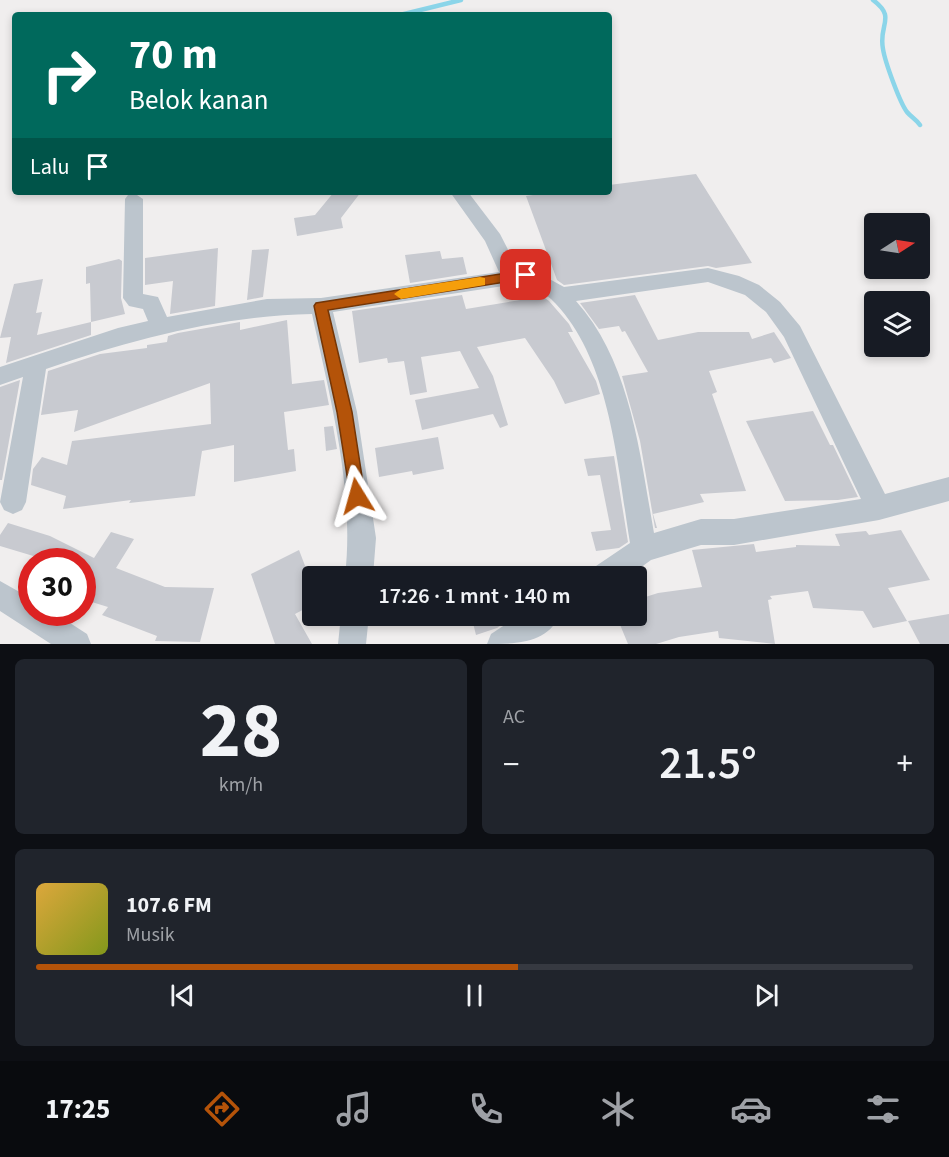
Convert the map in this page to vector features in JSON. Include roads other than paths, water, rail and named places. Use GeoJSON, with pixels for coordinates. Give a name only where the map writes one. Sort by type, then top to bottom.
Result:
{"type":"FeatureCollection","features":[{"type":"Feature","properties":{"kind":"street"},"geometry":{"type":"LineString","coordinates":[[461,195],[493,239],[510,272],[517,276]]}},
{"type":"Feature","properties":{"kind":"street"},"geometry":{"type":"LineString","coordinates":[[134,199],[133,298],[136,301],[151,302],[160,326]]}},
{"type":"Feature","properties":{"kind":"street"},"geometry":{"type":"LineString","coordinates":[[0,376],[118,336],[160,326],[267,308],[321,306],[526,275],[543,281],[562,295],[582,321],[613,387],[644,549]]}},
{"type":"Feature","properties":{"kind":"street"},"geometry":{"type":"LineString","coordinates":[[562,295],[708,275],[732,281],[752,291],[773,306],[792,332],[879,508]]}},
{"type":"Feature","properties":{"kind":"street"},"geometry":{"type":"LineString","coordinates":[[321,306],[345,412],[363,538],[360,566]]}},
{"type":"Feature","properties":{"kind":"street"},"geometry":{"type":"LineString","coordinates":[[13,502],[36,364]]}},
{"type":"Feature","properties":{"kind":"street"},"geometry":{"type":"LineString","coordinates":[[620,566],[644,549],[701,532],[734,532],[879,508],[949,489]]}},
{"type":"Feature","properties":{"kind":"street"},"geometry":{"type":"LineString","coordinates":[[0,595],[77,644]]}},
{"type":"Feature","properties":{"kind":"street"},"geometry":{"type":"LineString","coordinates":[[352,644],[354,626]]}},
{"type":"Feature","properties":{"kind":"street"},"geometry":{"type":"LineString","coordinates":[[501,644],[529,626]]}},
{"type":"Feature","properties":{"kind":"waterway"},"geometry":{"type":"LineString","coordinates":[[412,12],[461,0]]}},
{"type":"Feature","properties":{"kind":"waterway"},"geometry":{"type":"LineString","coordinates":[[873,0],[884,12],[883,49],[893,82],[907,112],[920,125]]}}]}
